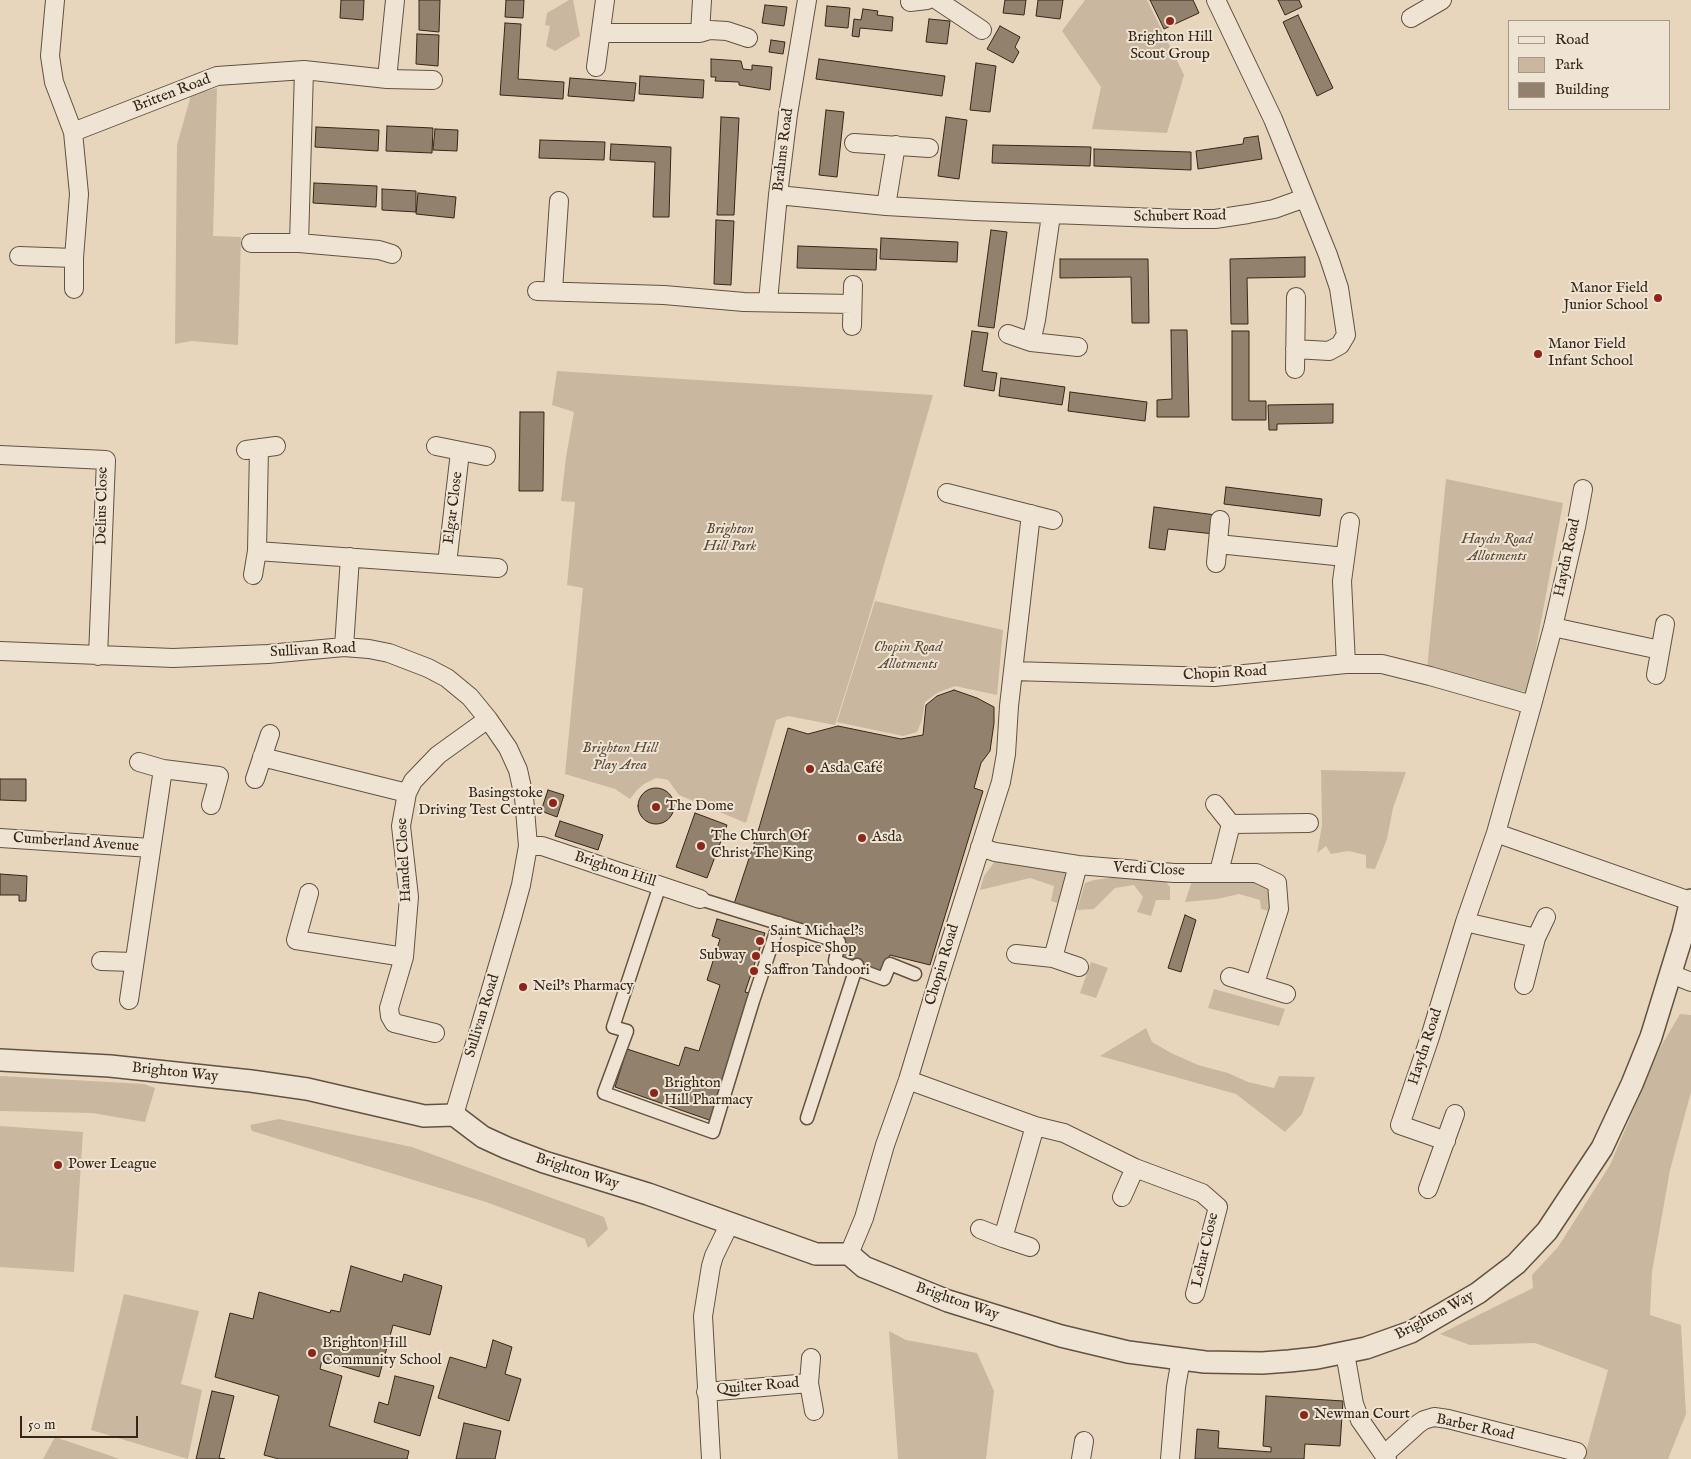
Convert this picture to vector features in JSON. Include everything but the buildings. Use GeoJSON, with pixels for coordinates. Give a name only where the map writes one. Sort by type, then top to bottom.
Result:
{"type":"FeatureCollection","features":[{"type":"Feature","properties":{"kind":"street"},"geometry":{"type":"LineString","coordinates":[[55,0],[50,56],[54,82],[73,132],[79,194],[74,258],[74,289]]}},
{"type":"Feature","properties":{"kind":"street"},"geometry":{"type":"LineString","coordinates":[[387,79],[395,0]]}},
{"type":"Feature","properties":{"kind":"street"},"geometry":{"type":"LineString","coordinates":[[596,67],[605,0]]}},
{"type":"Feature","properties":{"kind":"street"},"geometry":{"type":"LineString","coordinates":[[700,33],[702,0]]}},
{"type":"Feature","properties":{"kind":"street","name":"Brahms Road"},"geometry":{"type":"LineString","coordinates":[[768,301],[778,195],[807,0]]}},
{"type":"Feature","properties":{"kind":"street"},"geometry":{"type":"LineString","coordinates":[[937,0],[982,30]]}},
{"type":"Feature","properties":{"kind":"street"},"geometry":{"type":"LineString","coordinates":[[1216,0],[1273,118],[1306,198],[1339,288],[1346,335],[1340,345],[1330,351],[1295,348]]}},
{"type":"Feature","properties":{"kind":"street"},"geometry":{"type":"LineString","coordinates":[[1411,18],[1437,1]]}},
{"type":"Feature","properties":{"kind":"street"},"geometry":{"type":"LineString","coordinates":[[601,33],[700,33],[710,30],[726,31],[748,38]]}},
{"type":"Feature","properties":{"kind":"street"},"geometry":{"type":"LineString","coordinates":[[299,242],[304,70]]}},
{"type":"Feature","properties":{"kind":"street","name":"Britten Road"},"geometry":{"type":"LineString","coordinates":[[73,132],[217,76],[304,70],[387,79],[433,80]]}},
{"type":"Feature","properties":{"kind":"street"},"geometry":{"type":"LineString","coordinates":[[854,143],[929,148]]}},
{"type":"Feature","properties":{"kind":"street"},"geometry":{"type":"LineString","coordinates":[[886,206],[896,145]]}},
{"type":"Feature","properties":{"kind":"street","name":"Schubert Road"},"geometry":{"type":"LineString","coordinates":[[778,195],[886,206],[1051,215],[1183,219],[1215,219],[1274,209],[1306,198]]}},
{"type":"Feature","properties":{"kind":"street"},"geometry":{"type":"LineString","coordinates":[[559,201],[545,290],[664,295],[744,302],[852,304]]}},
{"type":"Feature","properties":{"kind":"street"},"geometry":{"type":"LineString","coordinates":[[1031,342],[1036,320],[1051,215]]}},
{"type":"Feature","properties":{"kind":"street"},"geometry":{"type":"LineString","coordinates":[[251,244],[299,242],[379,250],[392,254]]}},
{"type":"Feature","properties":{"kind":"street"},"geometry":{"type":"LineString","coordinates":[[19,256],[74,258]]}},
{"type":"Feature","properties":{"kind":"street"},"geometry":{"type":"LineString","coordinates":[[852,326],[853,285]]}},
{"type":"Feature","properties":{"kind":"street"},"geometry":{"type":"LineString","coordinates":[[1295,368],[1296,297]]}},
{"type":"Feature","properties":{"kind":"street"},"geometry":{"type":"LineString","coordinates":[[1008,334],[1031,342],[1078,347]]}},
{"type":"Feature","properties":{"kind":"street","name":"Elgar Close"},"geometry":{"type":"LineString","coordinates":[[436,446],[486,456]]}},
{"type":"Feature","properties":{"kind":"street"},"geometry":{"type":"LineString","coordinates":[[253,574],[257,551],[260,448]]}},
{"type":"Feature","properties":{"kind":"street","name":"Elgar Close"},"geometry":{"type":"LineString","coordinates":[[447,564],[460,452]]}},
{"type":"Feature","properties":{"kind":"street","name":"Delius Close"},"geometry":{"type":"LineString","coordinates":[[0,455],[106,460],[98,656]]}},
{"type":"Feature","properties":{"kind":"street","name":"Haydn Road"},"geometry":{"type":"LineString","coordinates":[[1446,1140],[1400,1125],[1430,1037],[1465,922],[1496,833],[1553,627],[1583,489]]}},
{"type":"Feature","properties":{"kind":"street"},"geometry":{"type":"LineString","coordinates":[[947,493],[1052,520]]}},
{"type":"Feature","properties":{"kind":"street","name":"Chopin Road"},"geometry":{"type":"LineString","coordinates":[[849,1254],[864,1218],[885,1145],[908,1080],[1000,782],[1006,754],[1013,671],[1031,514]]}},
{"type":"Feature","properties":{"kind":"street"},"geometry":{"type":"LineString","coordinates":[[1216,563],[1220,520]]}},
{"type":"Feature","properties":{"kind":"street"},"geometry":{"type":"LineString","coordinates":[[1346,664],[1342,581],[1350,522]]}},
{"type":"Feature","properties":{"kind":"street"},"geometry":{"type":"LineString","coordinates":[[1218,544],[1345,558]]}},
{"type":"Feature","properties":{"kind":"street","name":"Elgar Close"},"geometry":{"type":"LineString","coordinates":[[257,551],[498,568]]}},
{"type":"Feature","properties":{"kind":"street"},"geometry":{"type":"LineString","coordinates":[[344,647],[350,557]]}},
{"type":"Feature","properties":{"kind":"street"},"geometry":{"type":"LineString","coordinates":[[1656,675],[1666,624]]}},
{"type":"Feature","properties":{"kind":"street"},"geometry":{"type":"LineString","coordinates":[[1553,627],[1660,650]]}},
{"type":"Feature","properties":{"kind":"street","name":"Sullivan Road"},"geometry":{"type":"LineString","coordinates":[[0,651],[173,658],[268,654],[344,647],[369,648],[389,653],[428,668],[447,678],[470,697],[488,718],[508,748],[518,770],[524,797],[528,846],[521,885],[512,918],[454,1115]]}},
{"type":"Feature","properties":{"kind":"street","name":"Chopin Road"},"geometry":{"type":"LineString","coordinates":[[1013,671],[1214,678],[1346,664],[1382,664],[1532,705]]}},
{"type":"Feature","properties":{"kind":"street","name":"Handel Close"},"geometry":{"type":"LineString","coordinates":[[435,1033],[394,1024],[391,1020],[389,1008],[404,957],[409,897],[401,826],[407,793],[413,781],[438,755],[488,718]]}},
{"type":"Feature","properties":{"kind":"street"},"geometry":{"type":"LineString","coordinates":[[255,779],[270,734]]}},
{"type":"Feature","properties":{"kind":"street"},"geometry":{"type":"LineString","coordinates":[[262,757],[407,793]]}},
{"type":"Feature","properties":{"kind":"street"},"geometry":{"type":"LineString","coordinates":[[139,762],[163,769],[219,776],[211,805]]}},
{"type":"Feature","properties":{"kind":"street","name":"Cumberland Avenue"},"geometry":{"type":"LineString","coordinates":[[128,1000],[163,769]]}},
{"type":"Feature","properties":{"kind":"street"},"geometry":{"type":"LineString","coordinates":[[1215,804],[1231,824]]}},
{"type":"Feature","properties":{"kind":"street"},"geometry":{"type":"LineString","coordinates":[[1231,824],[1308,823]]}},
{"type":"Feature","properties":{"kind":"street"},"geometry":{"type":"LineString","coordinates":[[1219,872],[1231,824]]}},
{"type":"Feature","properties":{"kind":"street"},"geometry":{"type":"LineString","coordinates":[[1496,833],[1691,901]]}},
{"type":"Feature","properties":{"kind":"street","name":"Cumberland Avenue"},"geometry":{"type":"LineString","coordinates":[[0,838],[151,848]]}},
{"type":"Feature","properties":{"kind":"street","name":"Brighton Hill"},"geometry":{"type":"LineString","coordinates":[[528,846],[542,846],[700,898]]}},
{"type":"Feature","properties":{"kind":"street","name":"Verdi Close"},"geometry":{"type":"LineString","coordinates":[[980,847],[995,852],[1078,866],[1174,874],[1256,873],[1277,883],[1279,909],[1254,983]]}},
{"type":"Feature","properties":{"kind":"street"},"geometry":{"type":"LineString","coordinates":[[1053,958],[1078,866]]}},
{"type":"Feature","properties":{"kind":"street"},"geometry":{"type":"LineString","coordinates":[[309,893],[296,940],[404,957]]}},
{"type":"Feature","properties":{"kind":"street"},"geometry":{"type":"LineString","coordinates":[[657,894],[613,1027],[627,1032],[604,1093],[712,1132],[778,923]]}},
{"type":"Feature","properties":{"kind":"street"},"geometry":{"type":"LineString","coordinates":[[700,898],[839,942],[835,961],[856,967],[884,979],[890,964],[915,974]]}},
{"type":"Feature","properties":{"kind":"street","name":"Brighton Way"},"geometry":{"type":"LineString","coordinates":[[0,1060],[110,1066],[252,1081],[307,1089],[424,1116],[454,1115],[483,1137],[544,1162],[648,1194],[816,1254],[849,1254],[864,1267],[948,1301],[1061,1336],[1128,1352],[1205,1362],[1262,1363],[1317,1358],[1366,1348],[1411,1332],[1441,1316],[1478,1293],[1516,1264],[1548,1231],[1602,1148],[1632,1084],[1651,1037],[1691,901]]}},
{"type":"Feature","properties":{"kind":"street"},"geometry":{"type":"LineString","coordinates":[[1524,985],[1536,938],[1546,917]]}},
{"type":"Feature","properties":{"kind":"street"},"geometry":{"type":"LineString","coordinates":[[1465,922],[1536,938]]}},
{"type":"Feature","properties":{"kind":"street"},"geometry":{"type":"LineString","coordinates":[[1016,954],[1053,958],[1079,967]]}},
{"type":"Feature","properties":{"kind":"street"},"geometry":{"type":"LineString","coordinates":[[101,962],[134,962]]}},
{"type":"Feature","properties":{"kind":"street"},"geometry":{"type":"LineString","coordinates":[[808,1118],[856,967]]}},
{"type":"Feature","properties":{"kind":"street"},"geometry":{"type":"LineString","coordinates":[[1671,974],[1691,982]]}},
{"type":"Feature","properties":{"kind":"street"},"geometry":{"type":"LineString","coordinates":[[1230,977],[1286,994]]}},
{"type":"Feature","properties":{"kind":"street","name":"Lehar Close"},"geometry":{"type":"LineString","coordinates":[[908,1080],[1035,1126],[1064,1133],[1135,1168],[1202,1193],[1218,1208],[1195,1294]]}},
{"type":"Feature","properties":{"kind":"street"},"geometry":{"type":"LineString","coordinates":[[1428,1189],[1455,1114]]}},
{"type":"Feature","properties":{"kind":"street"},"geometry":{"type":"LineString","coordinates":[[1003,1238],[1035,1126]]}},
{"type":"Feature","properties":{"kind":"street"},"geometry":{"type":"LineString","coordinates":[[1122,1197],[1135,1168]]}},
{"type":"Feature","properties":{"kind":"street","name":"Quilter Road"},"geometry":{"type":"LineString","coordinates":[[711,1459],[703,1316],[711,1266],[730,1223]]}},
{"type":"Feature","properties":{"kind":"street"},"geometry":{"type":"LineString","coordinates":[[980,1229],[1030,1247]]}},
{"type":"Feature","properties":{"kind":"street","name":"Barber Road"},"geometry":{"type":"LineString","coordinates":[[1345,1353],[1354,1404],[1360,1420],[1366,1432],[1386,1456],[1418,1424],[1434,1417],[1576,1452]]}},
{"type":"Feature","properties":{"kind":"street","name":"Quilter Road"},"geometry":{"type":"LineString","coordinates":[[811,1358],[809,1382],[814,1411]]}},
{"type":"Feature","properties":{"kind":"street"},"geometry":{"type":"LineString","coordinates":[[1170,1459],[1176,1386],[1181,1359]]}},
{"type":"Feature","properties":{"kind":"street","name":"Quilter Road"},"geometry":{"type":"LineString","coordinates":[[706,1392],[809,1382]]}},
{"type":"Feature","properties":{"kind":"street"},"geometry":{"type":"LineString","coordinates":[[1081,1459],[1084,1441]]}},
{"type":"Feature","properties":{"kind":"green space"},"geometry":{"type":"Polygon","coordinates":[[[569,0],[573,0],[580,36],[555,51],[546,46],[550,26],[545,25],[547,13],[569,0]]]}},
{"type":"Feature","properties":{"kind":"green space"},"geometry":{"type":"Polygon","coordinates":[[[1085,0],[1147,0],[1184,75],[1167,133],[1092,129],[1101,87],[1062,31],[1085,0]]]}},
{"type":"Feature","properties":{"kind":"green space"},"geometry":{"type":"Polygon","coordinates":[[[217,88],[213,236],[241,237],[238,345],[192,341],[175,344],[177,145],[191,95],[217,88]]]}},
{"type":"Feature","properties":{"kind":"green space","name":"Brighton Hill Park"},"geometry":{"type":"Polygon","coordinates":[[[557,371],[933,395],[865,630],[835,725],[788,716],[776,720],[746,823],[679,795],[668,780],[656,778],[644,784],[630,799],[615,789],[565,774],[583,588],[567,585],[575,502],[561,501],[574,412],[552,405],[557,371]]]}},
{"type":"Feature","properties":{"kind":"green space","name":"Haydn Road Allotments"},"geometry":{"type":"Polygon","coordinates":[[[1446,479],[1563,503],[1528,692],[1426,678],[1446,479]]]}},
{"type":"Feature","properties":{"kind":"green space","name":"Chopin Road Allotments"},"geometry":{"type":"Polygon","coordinates":[[[875,601],[1003,630],[997,695],[955,686],[937,693],[925,702],[922,720],[917,732],[903,736],[837,722],[875,601]]]}},
{"type":"Feature","properties":{"kind":"green space"},"geometry":{"type":"Polygon","coordinates":[[[1321,770],[1406,772],[1393,808],[1387,839],[1375,869],[1366,868],[1366,855],[1348,851],[1331,854],[1326,846],[1317,853],[1322,825],[1321,770]]]}},
{"type":"Feature","properties":{"kind":"green space"},"geometry":{"type":"Polygon","coordinates":[[[998,857],[1077,870],[1063,905],[1051,901],[1054,886],[1030,878],[980,890],[984,876],[998,857]]]}},
{"type":"Feature","properties":{"kind":"green space"},"geometry":{"type":"Polygon","coordinates":[[[1123,876],[1149,880],[1163,878],[1170,887],[1170,900],[1156,900],[1151,916],[1137,912],[1143,897],[1134,885],[1115,888],[1094,909],[1077,910],[1085,883],[1123,876]]]}},
{"type":"Feature","properties":{"kind":"green space"},"geometry":{"type":"Polygon","coordinates":[[[1243,878],[1268,885],[1272,912],[1261,909],[1260,900],[1239,894],[1217,899],[1185,902],[1192,881],[1243,878]]]}},
{"type":"Feature","properties":{"kind":"green space"},"geometry":{"type":"Polygon","coordinates":[[[1091,962],[1108,968],[1096,998],[1080,993],[1091,962]]]}},
{"type":"Feature","properties":{"kind":"green space"},"geometry":{"type":"Polygon","coordinates":[[[1214,989],[1285,1009],[1279,1026],[1208,1008],[1214,989]]]}},
{"type":"Feature","properties":{"kind":"green space"},"geometry":{"type":"Polygon","coordinates":[[[1680,1014],[1691,1015],[1691,1092],[1670,1170],[1652,1272],[1650,1315],[1681,1325],[1686,1414],[1668,1459],[1584,1459],[1608,1370],[1535,1343],[1470,1345],[1440,1334],[1533,1288],[1532,1275],[1558,1247],[1610,1165],[1660,1048],[1680,1014]]]}},
{"type":"Feature","properties":{"kind":"green space"},"geometry":{"type":"Polygon","coordinates":[[[1146,1028],[1152,1042],[1171,1053],[1198,1065],[1228,1073],[1248,1082],[1274,1088],[1279,1076],[1315,1077],[1302,1114],[1285,1132],[1236,1094],[1100,1056],[1146,1028]]]}},
{"type":"Feature","properties":{"kind":"green space"},"geometry":{"type":"Polygon","coordinates":[[[0,1076],[144,1084],[155,1088],[145,1122],[92,1113],[0,1111],[0,1076]]]}},
{"type":"Feature","properties":{"kind":"green space"},"geometry":{"type":"Polygon","coordinates":[[[279,1119],[412,1147],[604,1217],[608,1229],[588,1248],[585,1239],[486,1202],[252,1131],[250,1125],[279,1119]]]}},
{"type":"Feature","properties":{"kind":"green space"},"geometry":{"type":"Polygon","coordinates":[[[0,1126],[83,1132],[74,1272],[0,1267],[0,1126]]]}},
{"type":"Feature","properties":{"kind":"green space"},"geometry":{"type":"Polygon","coordinates":[[[124,1294],[199,1311],[181,1384],[202,1390],[188,1459],[91,1430],[124,1294]]]}},
{"type":"Feature","properties":{"kind":"green space"},"geometry":{"type":"Polygon","coordinates":[[[889,1331],[906,1340],[977,1353],[994,1391],[986,1459],[898,1459],[889,1331]]]}},
{"type":"Feature","properties":{"kind":"green space"},"geometry":{"type":"Polygon","coordinates":[[[55,1437],[120,1459],[43,1459],[55,1437]]]}},
{"type":"Feature","properties":{"kind":"place","name":"Brighton Hill Scout Group"},"geometry":{"type":"Point","coordinates":[1170,21]}},
{"type":"Feature","properties":{"kind":"place","name":"Manor Field Junior School"},"geometry":{"type":"Point","coordinates":[1658,298]}},
{"type":"Feature","properties":{"kind":"place","name":"Manor Field Infant School"},"geometry":{"type":"Point","coordinates":[1538,354]}},
{"type":"Feature","properties":{"kind":"place","name":"Asda Café"},"geometry":{"type":"Point","coordinates":[810,769]}},
{"type":"Feature","properties":{"kind":"place","name":"Basingstoke Driving Test Centre"},"geometry":{"type":"Point","coordinates":[553,803]}},
{"type":"Feature","properties":{"kind":"place","name":"The Dome"},"geometry":{"type":"Point","coordinates":[656,807]}},
{"type":"Feature","properties":{"kind":"place","name":"Asda"},"geometry":{"type":"Point","coordinates":[862,838]}},
{"type":"Feature","properties":{"kind":"place","name":"The Church Of Christ The King"},"geometry":{"type":"Point","coordinates":[701,846]}},
{"type":"Feature","properties":{"kind":"place","name":"Saint Michael's Hospice Shop"},"geometry":{"type":"Point","coordinates":[760,941]}},
{"type":"Feature","properties":{"kind":"place","name":"Subway"},"geometry":{"type":"Point","coordinates":[756,956]}},
{"type":"Feature","properties":{"kind":"place","name":"Saffron Tandoori"},"geometry":{"type":"Point","coordinates":[754,971]}},
{"type":"Feature","properties":{"kind":"place","name":"Neil's Pharmacy"},"geometry":{"type":"Point","coordinates":[523,987]}},
{"type":"Feature","properties":{"kind":"place","name":"Brighton Hill Pharmacy"},"geometry":{"type":"Point","coordinates":[654,1093]}},
{"type":"Feature","properties":{"kind":"place","name":"Power League"},"geometry":{"type":"Point","coordinates":[58,1165]}},
{"type":"Feature","properties":{"kind":"place","name":"Brighton Hill Community School"},"geometry":{"type":"Point","coordinates":[312,1353]}},
{"type":"Feature","properties":{"kind":"place","name":"Newman Court"},"geometry":{"type":"Point","coordinates":[1304,1415]}},
{"type":"Feature","properties":{"kind":"park label","name":"Brighton Hill Play Area"},"geometry":{"type":"Point","coordinates":[620,758]}}]}
